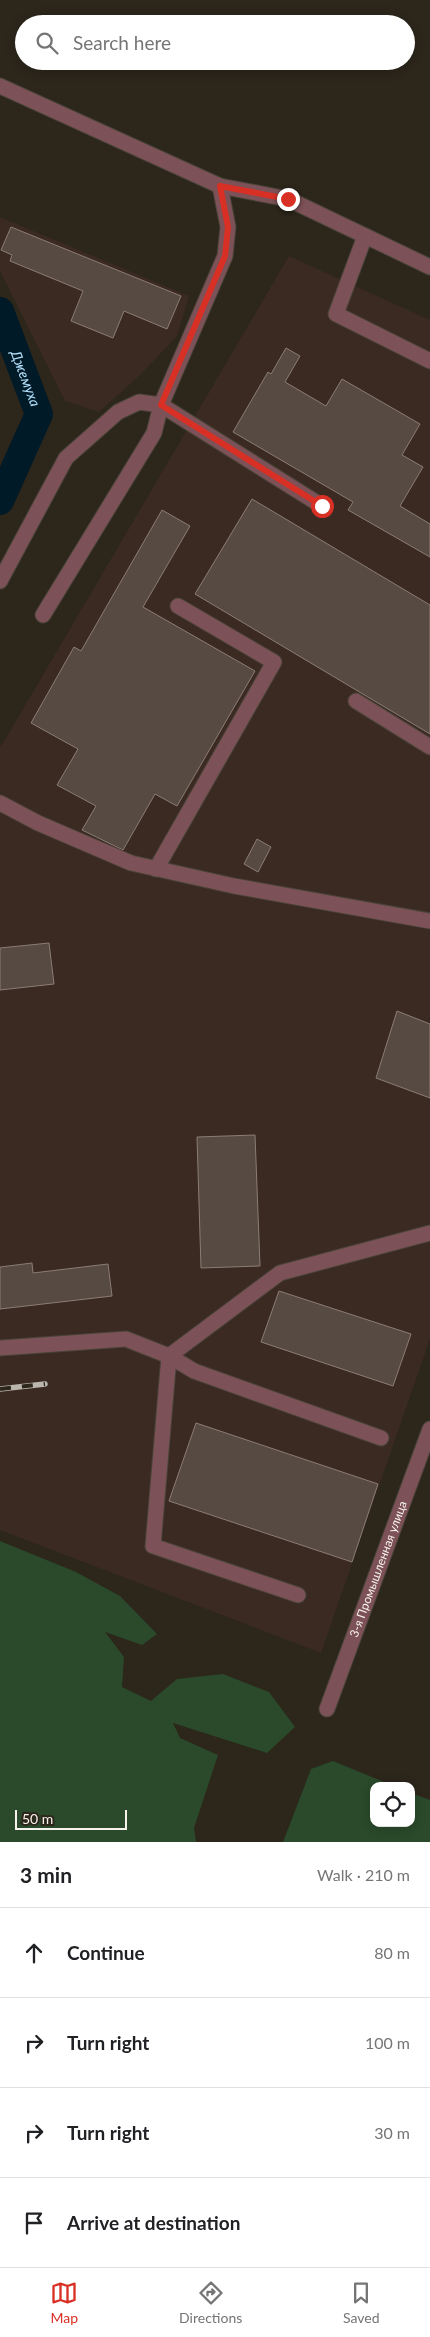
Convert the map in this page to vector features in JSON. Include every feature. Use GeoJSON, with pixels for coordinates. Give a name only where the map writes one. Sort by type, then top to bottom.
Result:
{"type":"FeatureCollection","features":[{"type":"Feature","properties":{"kind":"street"},"geometry":{"type":"LineString","coordinates":[[0,86],[220,186],[288,199],[430,267]]}},
{"type":"Feature","properties":{"kind":"street"},"geometry":{"type":"LineString","coordinates":[[43,615],[154,433],[161,405],[225,256],[228,227],[220,186]]}},
{"type":"Feature","properties":{"kind":"street"},"geometry":{"type":"LineString","coordinates":[[365,236],[336,314],[430,361]]}},
{"type":"Feature","properties":{"kind":"street"},"geometry":{"type":"LineString","coordinates":[[0,581],[66,458],[118,412],[139,402],[161,405],[322,506]]}},
{"type":"Feature","properties":{"kind":"street"},"geometry":{"type":"LineString","coordinates":[[156,868],[274,662],[178,606]]}},
{"type":"Feature","properties":{"kind":"street"},"geometry":{"type":"LineString","coordinates":[[356,701],[430,747]]}},
{"type":"Feature","properties":{"kind":"street"},"geometry":{"type":"LineString","coordinates":[[0,803],[38,823],[131,863],[234,886],[430,921]]}},
{"type":"Feature","properties":{"kind":"street"},"geometry":{"type":"LineString","coordinates":[[298,1595],[153,1546],[169,1356],[280,1274],[430,1233]]}},
{"type":"Feature","properties":{"kind":"street"},"geometry":{"type":"LineString","coordinates":[[0,1348],[126,1339],[169,1356],[194,1371],[381,1438]]}},
{"type":"Feature","properties":{"kind":"street","name":"3-я Промышленная улица"},"geometry":{"type":"LineString","coordinates":[[327,1709],[430,1429]]}},
{"type":"Feature","properties":{"kind":"shaded area"},"geometry":{"type":"Polygon","coordinates":[[[0,217],[189,296],[177,336],[140,375],[99,412],[65,401],[0,271],[0,217]]]}},
{"type":"Feature","properties":{"kind":"shaded area"},"geometry":{"type":"Polygon","coordinates":[[[289,256],[430,320],[430,1339],[321,1653],[0,1530],[0,748],[289,256]]]}},
{"type":"Feature","properties":{"kind":"green space"},"geometry":{"type":"Polygon","coordinates":[[[0,1541],[76,1572],[120,1596],[157,1634],[142,1645],[105,1632],[124,1657],[122,1687],[151,1701],[177,1679],[223,1674],[269,1692],[295,1727],[267,1753],[173,1723],[180,1738],[218,1755],[194,1828],[196,1842],[0,1842],[0,1541]]]}},
{"type":"Feature","properties":{"kind":"green space"},"geometry":{"type":"Polygon","coordinates":[[[333,1761],[384,1782],[370,1782],[370,1827],[415,1827],[415,1794],[430,1800],[430,1842],[283,1842],[311,1769],[333,1761]]]}},
{"type":"Feature","properties":{"kind":"building"},"geometry":{"type":"Polygon","coordinates":[[[11,227],[181,296],[167,329],[124,311],[113,338],[71,321],[83,291],[10,261],[12,255],[1,250],[11,227]]]}},
{"type":"Feature","properties":{"kind":"building"},"geometry":{"type":"Polygon","coordinates":[[[286,348],[300,356],[285,382],[326,406],[342,379],[420,424],[402,455],[423,467],[400,506],[430,524],[430,557],[348,510],[353,502],[233,432],[268,372],[271,374],[286,348]]]}},
{"type":"Feature","properties":{"kind":"building"},"geometry":{"type":"Polygon","coordinates":[[[252,499],[430,605],[430,734],[195,594],[252,499]]]}},
{"type":"Feature","properties":{"kind":"building"},"geometry":{"type":"Polygon","coordinates":[[[162,510],[190,526],[143,607],[255,671],[177,806],[155,794],[123,850],[82,830],[96,806],[57,785],[78,749],[31,723],[74,647],[81,651],[162,510]]]}},
{"type":"Feature","properties":{"kind":"building"},"geometry":{"type":"Polygon","coordinates":[[[257,839],[271,847],[258,872],[244,864],[257,839]]]}},
{"type":"Feature","properties":{"kind":"building"},"geometry":{"type":"Polygon","coordinates":[[[49,943],[54,984],[0,990],[0,948],[49,943]]]}},
{"type":"Feature","properties":{"kind":"building"},"geometry":{"type":"Polygon","coordinates":[[[397,1011],[430,1024],[430,1098],[376,1078],[397,1011]]]}},
{"type":"Feature","properties":{"kind":"building"},"geometry":{"type":"Polygon","coordinates":[[[255,1135],[260,1266],[201,1268],[197,1137],[255,1135]]]}},
{"type":"Feature","properties":{"kind":"building"},"geometry":{"type":"Polygon","coordinates":[[[32,1263],[33,1273],[108,1264],[112,1296],[0,1309],[0,1267],[32,1263]]]}},
{"type":"Feature","properties":{"kind":"building"},"geometry":{"type":"Polygon","coordinates":[[[279,1291],[411,1334],[393,1386],[261,1342],[279,1291]]]}},
{"type":"Feature","properties":{"kind":"building"},"geometry":{"type":"Polygon","coordinates":[[[196,1423],[378,1484],[352,1562],[169,1501],[196,1423]]]}},
{"type":"Feature","properties":{"kind":"waterway","name":"Джемуха"},"geometry":{"type":"LineString","coordinates":[[0,311],[39,414],[0,501]]}},
{"type":"Feature","properties":{"kind":"railway"},"geometry":{"type":"LineString","coordinates":[[0,1389],[45,1384]]}},
{"type":"Feature","properties":{"kind":"route"},"geometry":{"type":"LineString","coordinates":[[288,199],[220,186],[228,227],[225,256],[161,405],[322,506]]}}]}
